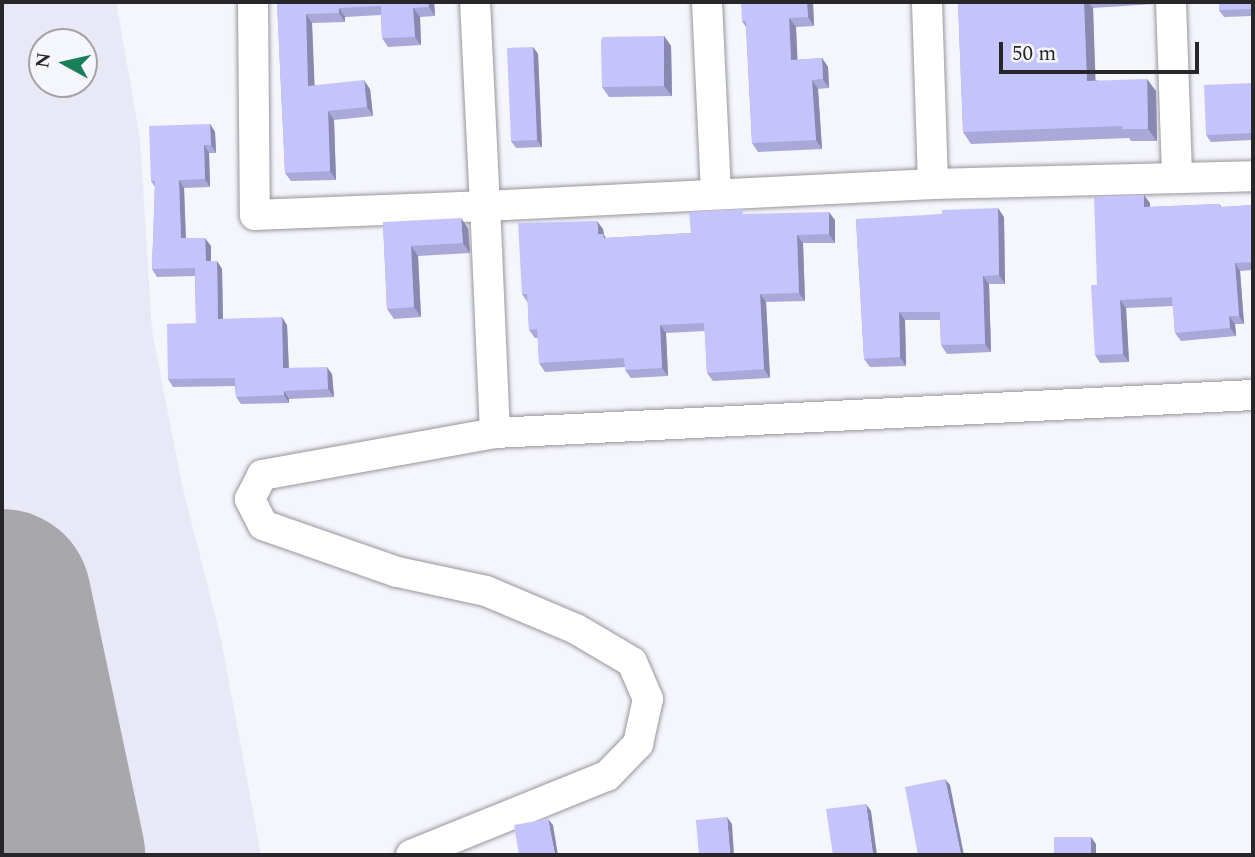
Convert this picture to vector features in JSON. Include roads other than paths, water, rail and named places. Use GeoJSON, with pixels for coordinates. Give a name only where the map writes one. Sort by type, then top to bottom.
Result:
{"type":"FeatureCollection","features":[{"type":"Feature","properties":{"kind":"street"},"geometry":{"type":"LineString","coordinates":[[253,2],[255,215],[933,184],[1253,176]]}},
{"type":"Feature","properties":{"kind":"street"},"geometry":{"type":"LineString","coordinates":[[475,2],[495,433]]}},
{"type":"Feature","properties":{"kind":"street"},"geometry":{"type":"LineString","coordinates":[[707,2],[716,194]]}},
{"type":"Feature","properties":{"kind":"street"},"geometry":{"type":"LineString","coordinates":[[927,2],[933,184]]}},
{"type":"Feature","properties":{"kind":"street"},"geometry":{"type":"LineString","coordinates":[[1171,2],[1177,178]]}},
{"type":"Feature","properties":{"kind":"street"},"geometry":{"type":"LineString","coordinates":[[411,855],[607,776],[638,744],[648,699],[632,662],[576,629],[486,591],[397,572],[263,525],[250,499],[262,475],[495,433],[1253,395]]}}]}
